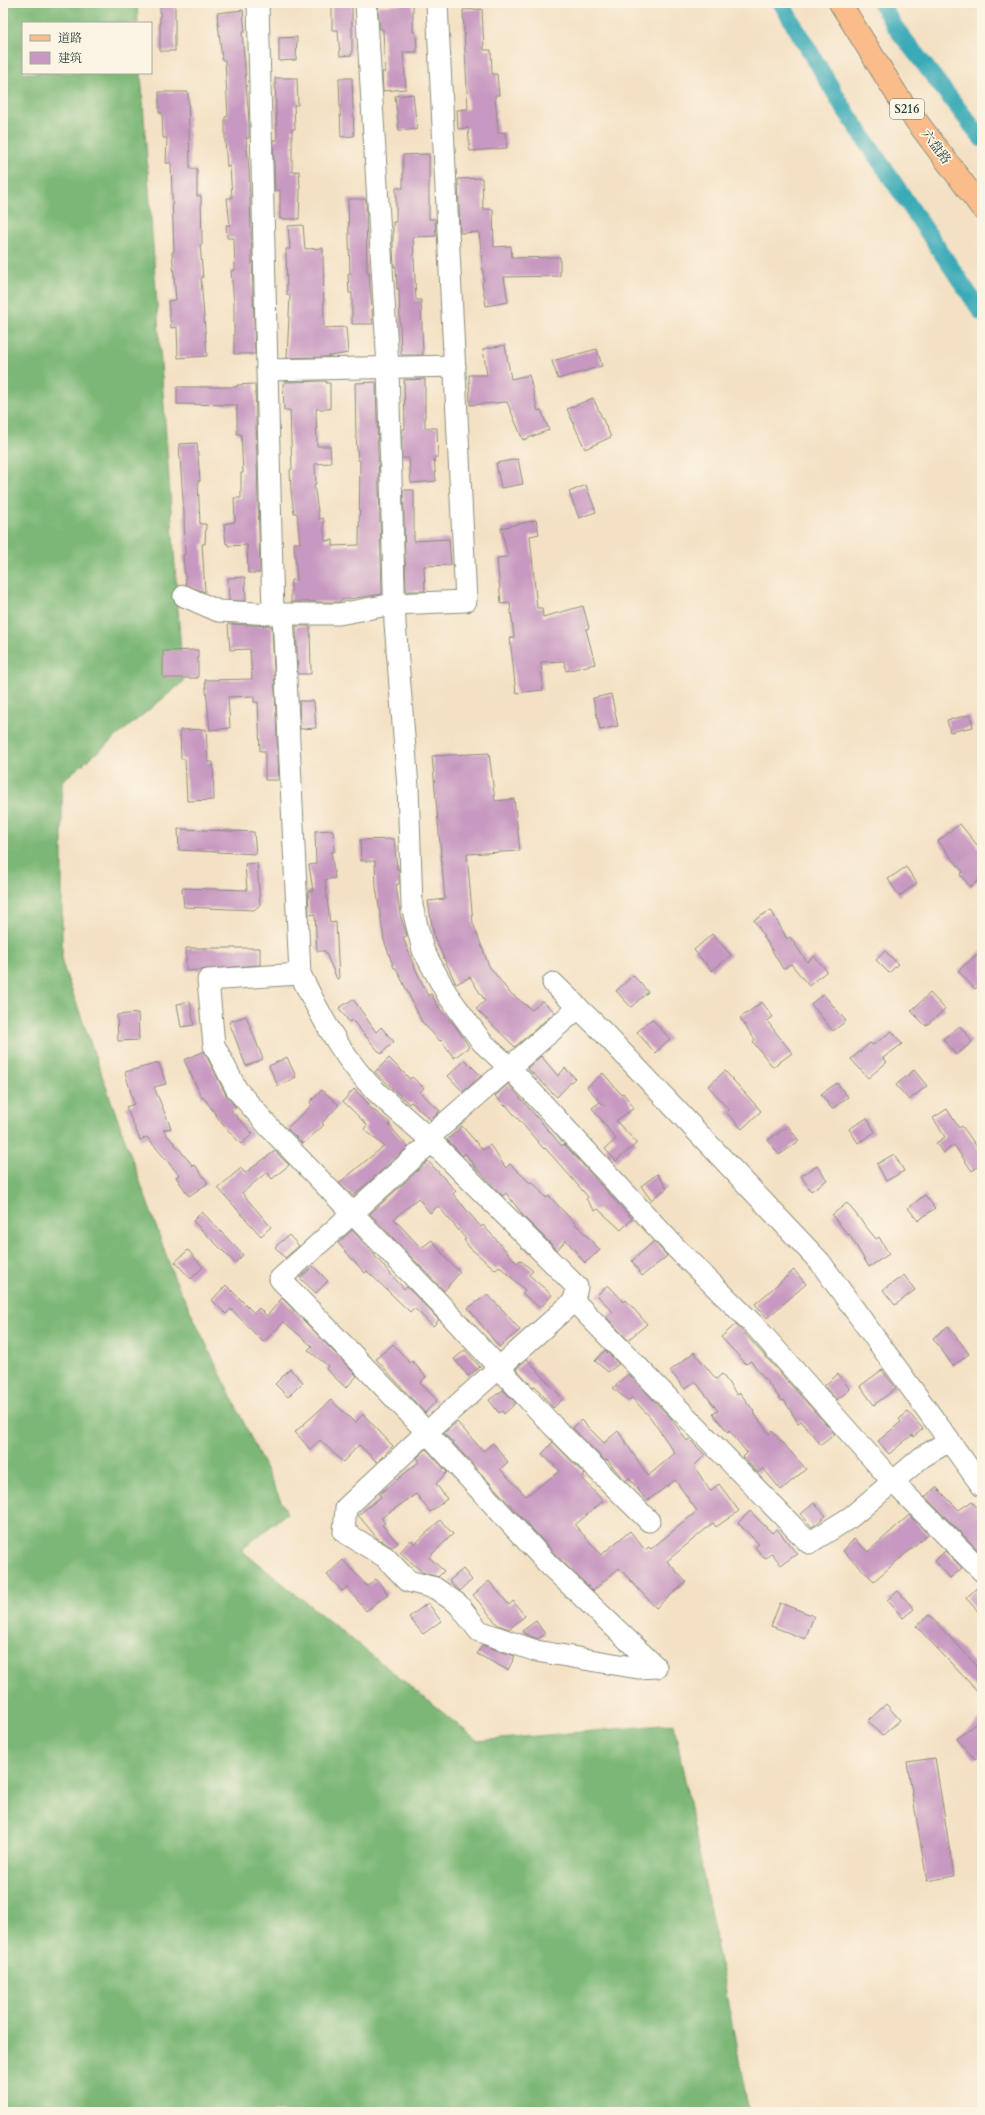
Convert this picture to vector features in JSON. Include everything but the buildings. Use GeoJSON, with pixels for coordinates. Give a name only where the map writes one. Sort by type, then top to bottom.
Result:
{"type":"FeatureCollection","features":[{"type":"Feature","properties":{"kind":"main road","name":"六盘路"},"geometry":{"type":"LineString","coordinates":[[840,3],[898,98],[982,208]]}},
{"type":"Feature","properties":{"kind":"street"},"geometry":{"type":"LineString","coordinates":[[258,3],[267,370],[278,614],[300,974],[324,1023],[367,1082],[430,1140],[576,1287],[574,1302],[426,1432],[346,1508],[344,1532],[385,1557],[408,1581],[435,1588],[458,1604],[480,1631],[536,1651],[638,1668],[656,1667],[548,1564],[426,1432],[280,1279],[352,1214],[430,1140],[509,1067],[578,1008]]}},
{"type":"Feature","properties":{"kind":"street"},"geometry":{"type":"LineString","coordinates":[[366,3],[388,367],[394,604],[408,787],[412,906],[423,950],[452,1000],[482,1042],[509,1067],[676,1248],[756,1327],[893,1482],[982,1571]]}},
{"type":"Feature","properties":{"kind":"street"},"geometry":{"type":"LineString","coordinates":[[184,596],[218,611],[278,614],[340,614],[394,604],[466,601],[437,3]]}},
{"type":"Feature","properties":{"kind":"street"},"geometry":{"type":"LineString","coordinates":[[267,370],[455,366]]}},
{"type":"Feature","properties":{"kind":"street"},"geometry":{"type":"LineString","coordinates":[[300,974],[208,980],[214,1045],[237,1090],[553,1426],[649,1521]]}},
{"type":"Feature","properties":{"kind":"street"},"geometry":{"type":"LineString","coordinates":[[553,984],[578,1008],[820,1262],[982,1486]]}},
{"type":"Feature","properties":{"kind":"street"},"geometry":{"type":"LineString","coordinates":[[574,1302],[809,1543],[851,1517],[922,1457],[949,1440]]}},
{"type":"Feature","properties":{"kind":"green space"},"geometry":{"type":"Polygon","coordinates":[[[3,3],[137,3],[138,22],[22,22],[22,74],[141,74],[183,682],[62,781],[62,963],[174,1277],[287,1513],[241,1550],[478,1741],[674,1724],[749,2112],[3,2112],[3,3]]]}},
{"type":"Feature","properties":{"kind":"waterway"},"geometry":{"type":"LineString","coordinates":[[781,3],[843,107],[982,313]]}},
{"type":"Feature","properties":{"kind":"waterway"},"geometry":{"type":"LineString","coordinates":[[881,3],[895,27],[982,139]]}}]}
